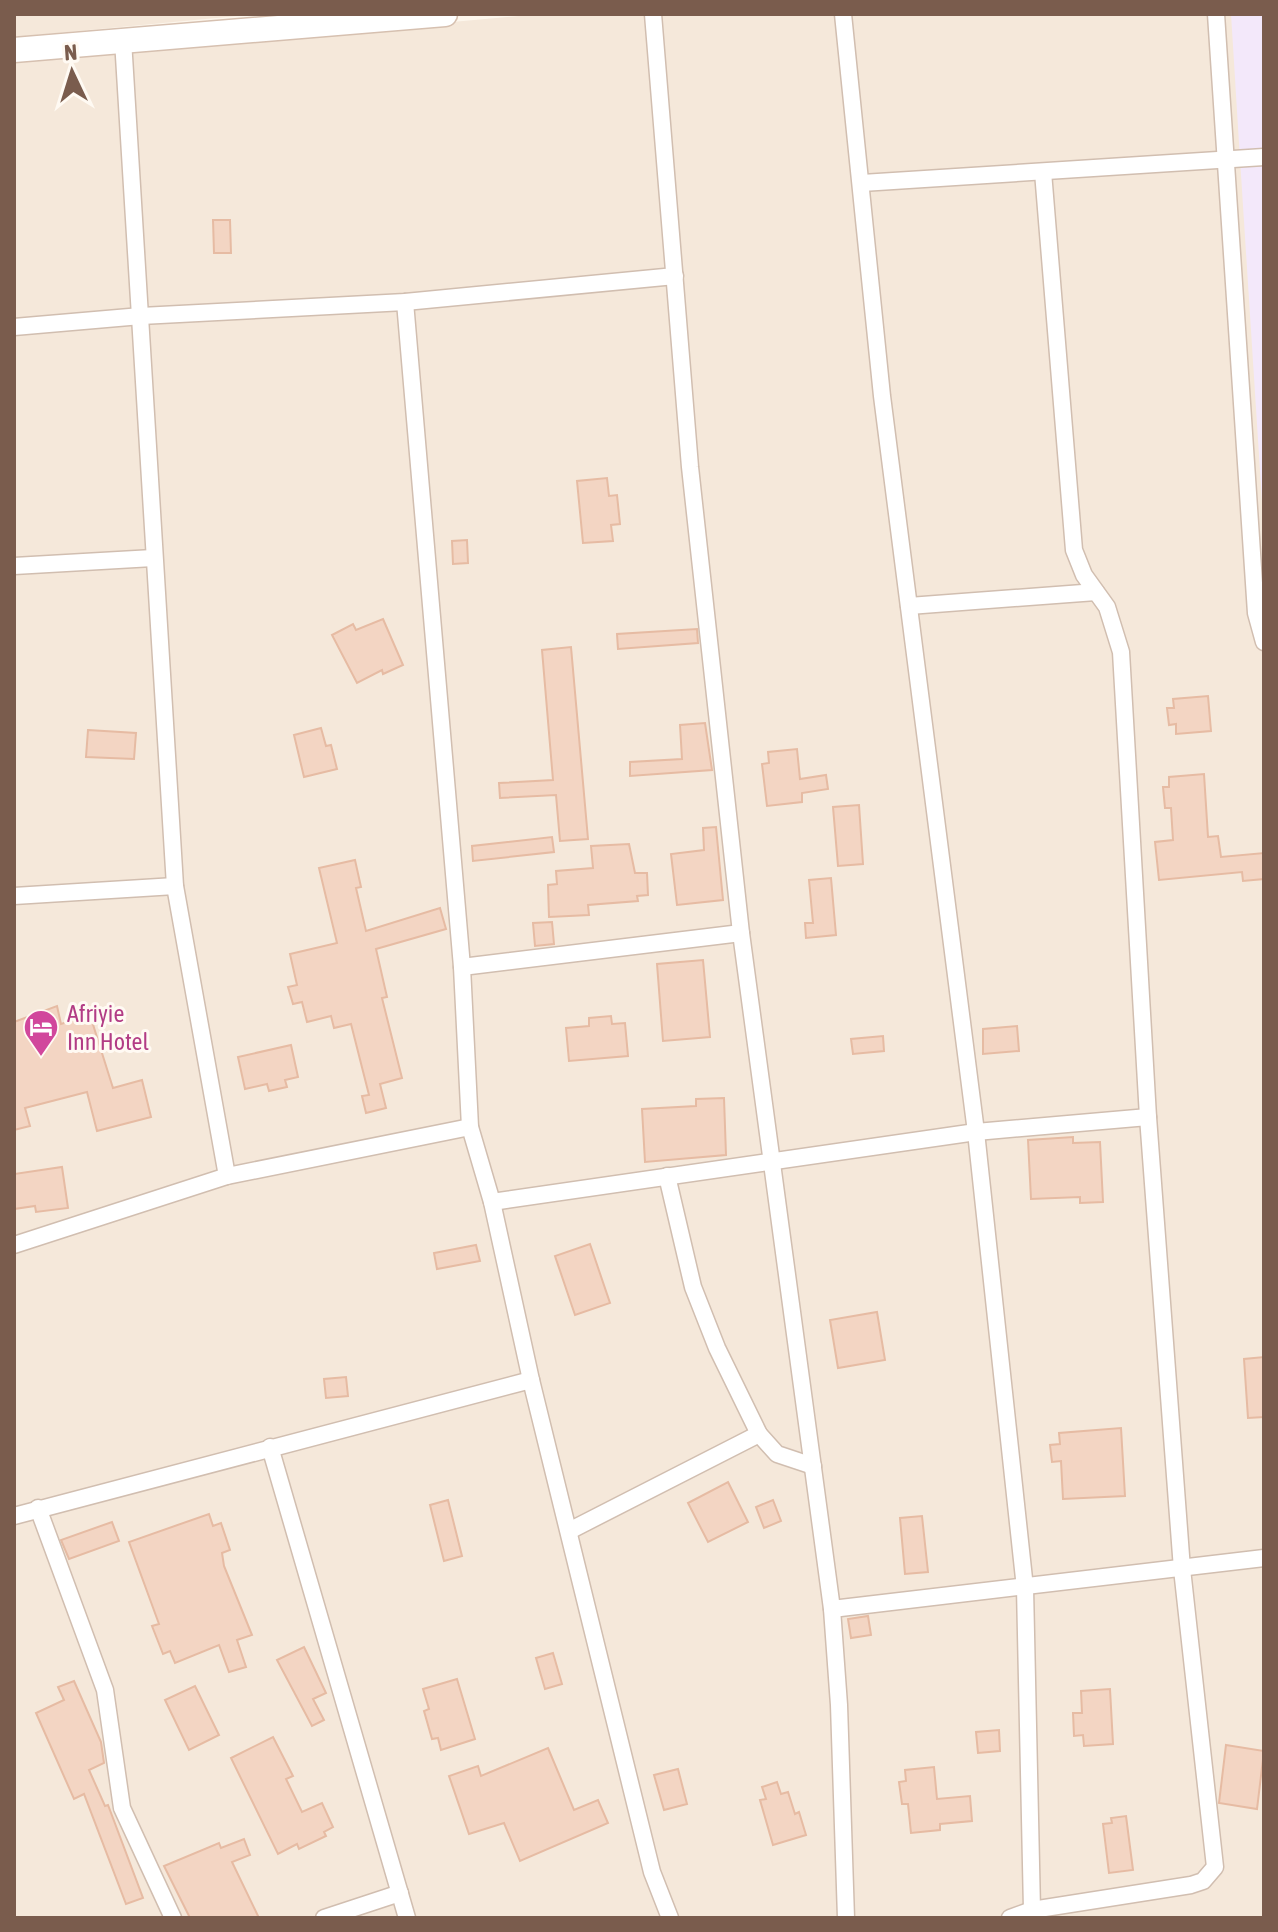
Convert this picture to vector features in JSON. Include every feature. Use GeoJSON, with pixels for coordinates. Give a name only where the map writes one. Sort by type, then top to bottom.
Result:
{"type":"FeatureCollection","features":[{"type":"Feature","properties":{"kind":"street"},"geometry":{"type":"LineString","coordinates":[[14,50],[270,21],[445,14]]}},
{"type":"Feature","properties":{"kind":"street"},"geometry":{"type":"LineString","coordinates":[[653,14],[690,467],[741,933],[832,1609],[840,1720],[846,1918]]}},
{"type":"Feature","properties":{"kind":"street"},"geometry":{"type":"LineString","coordinates":[[843,14],[882,396],[976,1132],[1025,1588],[1032,1910]]}},
{"type":"Feature","properties":{"kind":"street"},"geometry":{"type":"LineString","coordinates":[[1216,14],[1223,161],[1256,613],[1264,642]]}},
{"type":"Feature","properties":{"kind":"street"},"geometry":{"type":"LineString","coordinates":[[123,40],[175,886],[227,1176]]}},
{"type":"Feature","properties":{"kind":"street"},"geometry":{"type":"LineString","coordinates":[[862,183],[1264,157]]}},
{"type":"Feature","properties":{"kind":"street"},"geometry":{"type":"LineString","coordinates":[[1010,1918],[1032,1910],[1191,1885],[1203,1881],[1215,1867],[1182,1569],[1148,1117],[1121,652],[1107,607],[1074,550],[1043,172]]}},
{"type":"Feature","properties":{"kind":"street"},"geometry":{"type":"LineString","coordinates":[[14,327],[141,316],[405,302],[675,276]]}},
{"type":"Feature","properties":{"kind":"street"},"geometry":{"type":"LineString","coordinates":[[405,302],[462,967],[470,1127],[492,1202],[531,1380],[652,1872],[670,1918]]}},
{"type":"Feature","properties":{"kind":"street"},"geometry":{"type":"LineString","coordinates":[[14,566],[153,558]]}},
{"type":"Feature","properties":{"kind":"street"},"geometry":{"type":"LineString","coordinates":[[909,606],[1096,592]]}},
{"type":"Feature","properties":{"kind":"street"},"geometry":{"type":"LineString","coordinates":[[14,896],[175,886]]}},
{"type":"Feature","properties":{"kind":"street"},"geometry":{"type":"LineString","coordinates":[[462,967],[741,933]]}},
{"type":"Feature","properties":{"kind":"street"},"geometry":{"type":"LineString","coordinates":[[492,1202],[976,1132],[1148,1117]]}},
{"type":"Feature","properties":{"kind":"street"},"geometry":{"type":"LineString","coordinates":[[14,1245],[227,1176],[470,1127]]}},
{"type":"Feature","properties":{"kind":"street"},"geometry":{"type":"LineString","coordinates":[[667,1176],[693,1287],[717,1348],[759,1434],[777,1454],[813,1466]]}},
{"type":"Feature","properties":{"kind":"street"},"geometry":{"type":"LineString","coordinates":[[14,1498],[16,1516],[531,1380]]}},
{"type":"Feature","properties":{"kind":"street"},"geometry":{"type":"LineString","coordinates":[[569,1531],[759,1434]]}},
{"type":"Feature","properties":{"kind":"street"},"geometry":{"type":"LineString","coordinates":[[270,1447],[407,1918]]}},
{"type":"Feature","properties":{"kind":"street"},"geometry":{"type":"LineString","coordinates":[[38,1508],[105,1690],[122,1808],[173,1918]]}},
{"type":"Feature","properties":{"kind":"street"},"geometry":{"type":"LineString","coordinates":[[832,1609],[1264,1558]]}},
{"type":"Feature","properties":{"kind":"street"},"geometry":{"type":"LineString","coordinates":[[324,1918],[400,1893]]}},
{"type":"Feature","properties":{"kind":"shaded area"},"geometry":{"type":"Polygon","coordinates":[[[14,14],[258,14],[14,37],[14,14]]]}},
{"type":"Feature","properties":{"kind":"shaded area"},"geometry":{"type":"Polygon","coordinates":[[[540,14],[1264,14],[1264,1918],[14,1918],[14,62],[540,14]]]}},
{"type":"Feature","properties":{"kind":"shaded area"},"geometry":{"type":"Polygon","coordinates":[[[1231,14],[1264,14],[1264,533],[1240,159],[1231,14]]]}},
{"type":"Feature","properties":{"kind":"building"},"geometry":{"type":"Polygon","coordinates":[[[213,220],[230,220],[231,253],[214,253],[213,220]]]}},
{"type":"Feature","properties":{"kind":"building"},"geometry":{"type":"Polygon","coordinates":[[[607,478],[609,496],[617,495],[620,524],[611,525],[613,541],[583,543],[577,481],[607,478]]]}},
{"type":"Feature","properties":{"kind":"building"},"geometry":{"type":"Polygon","coordinates":[[[467,540],[468,563],[453,564],[452,541],[467,540]]]}},
{"type":"Feature","properties":{"kind":"building"},"geometry":{"type":"Polygon","coordinates":[[[383,619],[403,665],[383,674],[382,670],[357,683],[332,635],[353,624],[356,630],[383,619]]]}},
{"type":"Feature","properties":{"kind":"building"},"geometry":{"type":"Polygon","coordinates":[[[697,629],[698,643],[618,649],[617,634],[697,629]]]}},
{"type":"Feature","properties":{"kind":"building"},"geometry":{"type":"Polygon","coordinates":[[[571,647],[588,839],[560,841],[556,795],[500,798],[499,783],[553,780],[542,650],[571,647]]]}},
{"type":"Feature","properties":{"kind":"building"},"geometry":{"type":"Polygon","coordinates":[[[1208,696],[1211,731],[1176,734],[1176,724],[1169,725],[1167,708],[1174,708],[1173,699],[1208,696]]]}},
{"type":"Feature","properties":{"kind":"building"},"geometry":{"type":"Polygon","coordinates":[[[705,723],[712,770],[630,776],[630,762],[682,759],[680,725],[705,723]]]}},
{"type":"Feature","properties":{"kind":"building"},"geometry":{"type":"Polygon","coordinates":[[[321,728],[326,746],[331,745],[337,769],[304,777],[294,735],[321,728]]]}},
{"type":"Feature","properties":{"kind":"building"},"geometry":{"type":"Polygon","coordinates":[[[88,730],[136,733],[134,759],[86,757],[88,730]]]}},
{"type":"Feature","properties":{"kind":"building"},"geometry":{"type":"Polygon","coordinates":[[[797,749],[800,779],[826,775],[828,789],[802,793],[802,802],[767,806],[762,764],[769,763],[768,752],[797,749]]]}},
{"type":"Feature","properties":{"kind":"building"},"geometry":{"type":"Polygon","coordinates":[[[1204,774],[1208,837],[1218,836],[1221,857],[1264,853],[1264,879],[1243,881],[1242,872],[1159,880],[1155,842],[1173,840],[1171,808],[1165,808],[1163,787],[1169,787],[1169,777],[1204,774]]]}},
{"type":"Feature","properties":{"kind":"building"},"geometry":{"type":"Polygon","coordinates":[[[859,805],[863,864],[838,866],[833,807],[859,805]]]}},
{"type":"Feature","properties":{"kind":"building"},"geometry":{"type":"Polygon","coordinates":[[[716,827],[723,900],[677,905],[671,854],[704,850],[703,828],[716,827]]]}},
{"type":"Feature","properties":{"kind":"building"},"geometry":{"type":"Polygon","coordinates":[[[552,837],[554,852],[473,861],[472,846],[552,837]]]}},
{"type":"Feature","properties":{"kind":"building"},"geometry":{"type":"Polygon","coordinates":[[[629,844],[635,873],[647,873],[648,895],[637,896],[638,901],[588,905],[589,915],[549,917],[548,885],[557,884],[556,871],[593,868],[591,846],[629,844]]]}},
{"type":"Feature","properties":{"kind":"building"},"geometry":{"type":"Polygon","coordinates":[[[355,860],[361,887],[356,888],[366,931],[440,908],[446,929],[376,949],[387,997],[382,998],[402,1078],[380,1084],[386,1108],[366,1113],[362,1096],[369,1095],[351,1024],[334,1028],[331,1016],[307,1022],[302,1002],[293,1004],[288,987],[297,985],[290,954],[337,943],[319,868],[355,860]]]}},
{"type":"Feature","properties":{"kind":"building"},"geometry":{"type":"Polygon","coordinates":[[[831,878],[836,935],[806,938],[805,923],[813,923],[809,880],[831,878]]]}},
{"type":"Feature","properties":{"kind":"building"},"geometry":{"type":"Polygon","coordinates":[[[552,922],[554,944],[535,946],[533,923],[552,922]]]}},
{"type":"Feature","properties":{"kind":"building"},"geometry":{"type":"Polygon","coordinates":[[[703,960],[710,1037],[663,1041],[657,964],[703,960]]]}},
{"type":"Feature","properties":{"kind":"building"},"geometry":{"type":"Polygon","coordinates":[[[57,1006],[61,1024],[90,1015],[113,1088],[142,1080],[151,1117],[97,1131],[87,1092],[25,1108],[30,1126],[14,1130],[14,1022],[57,1006]]]}},
{"type":"Feature","properties":{"kind":"building"},"geometry":{"type":"Polygon","coordinates":[[[611,1016],[612,1024],[625,1023],[628,1056],[569,1061],[566,1028],[589,1026],[589,1018],[611,1016]]]}},
{"type":"Feature","properties":{"kind":"building"},"geometry":{"type":"Polygon","coordinates":[[[1017,1026],[1019,1051],[983,1054],[983,1029],[1017,1026]]]}},
{"type":"Feature","properties":{"kind":"building"},"geometry":{"type":"Polygon","coordinates":[[[883,1036],[884,1051],[853,1054],[851,1039],[883,1036]]]}},
{"type":"Feature","properties":{"kind":"building"},"geometry":{"type":"Polygon","coordinates":[[[291,1045],[298,1077],[285,1080],[287,1087],[269,1091],[267,1084],[245,1089],[238,1057],[291,1045]]]}},
{"type":"Feature","properties":{"kind":"building"},"geometry":{"type":"Polygon","coordinates":[[[724,1098],[726,1155],[645,1162],[642,1109],[696,1106],[696,1099],[724,1098]]]}},
{"type":"Feature","properties":{"kind":"building"},"geometry":{"type":"Polygon","coordinates":[[[1073,1137],[1073,1143],[1100,1142],[1103,1202],[1080,1203],[1080,1197],[1031,1199],[1028,1140],[1073,1137]]]}},
{"type":"Feature","properties":{"kind":"building"},"geometry":{"type":"Polygon","coordinates":[[[62,1167],[68,1208],[36,1212],[35,1206],[14,1209],[14,1174],[62,1167]]]}},
{"type":"Feature","properties":{"kind":"building"},"geometry":{"type":"Polygon","coordinates":[[[590,1244],[610,1303],[575,1315],[555,1256],[590,1244]]]}},
{"type":"Feature","properties":{"kind":"building"},"geometry":{"type":"Polygon","coordinates":[[[476,1245],[480,1261],[437,1269],[434,1253],[476,1245]]]}},
{"type":"Feature","properties":{"kind":"building"},"geometry":{"type":"Polygon","coordinates":[[[877,1312],[885,1360],[838,1368],[830,1320],[877,1312]]]}},
{"type":"Feature","properties":{"kind":"building"},"geometry":{"type":"Polygon","coordinates":[[[1264,1357],[1264,1417],[1248,1418],[1244,1359],[1264,1357]]]}},
{"type":"Feature","properties":{"kind":"building"},"geometry":{"type":"Polygon","coordinates":[[[346,1377],[348,1396],[326,1398],[324,1379],[346,1377]]]}},
{"type":"Feature","properties":{"kind":"building"},"geometry":{"type":"Polygon","coordinates":[[[1121,1428],[1125,1496],[1063,1499],[1061,1461],[1052,1462],[1050,1445],[1060,1444],[1059,1433],[1121,1428]]]}},
{"type":"Feature","properties":{"kind":"building"},"geometry":{"type":"Polygon","coordinates":[[[728,1482],[748,1522],[708,1542],[688,1503],[728,1482]]]}},
{"type":"Feature","properties":{"kind":"building"},"geometry":{"type":"Polygon","coordinates":[[[448,1500],[462,1556],[444,1561],[430,1505],[448,1500]]]}},
{"type":"Feature","properties":{"kind":"building"},"geometry":{"type":"Polygon","coordinates":[[[773,1500],[781,1521],[764,1528],[756,1507],[773,1500]]]}},
{"type":"Feature","properties":{"kind":"building"},"geometry":{"type":"Polygon","coordinates":[[[209,1514],[213,1526],[221,1523],[230,1550],[222,1553],[224,1566],[252,1635],[237,1640],[246,1667],[229,1672],[219,1645],[175,1663],[170,1651],[163,1654],[152,1626],[159,1624],[129,1542],[209,1514]]]}},
{"type":"Feature","properties":{"kind":"building"},"geometry":{"type":"Polygon","coordinates":[[[922,1516],[928,1572],[905,1574],[900,1518],[922,1516]]]}},
{"type":"Feature","properties":{"kind":"building"},"geometry":{"type":"Polygon","coordinates":[[[112,1522],[119,1541],[69,1559],[61,1540],[112,1522]]]}},
{"type":"Feature","properties":{"kind":"building"},"geometry":{"type":"Polygon","coordinates":[[[868,1616],[871,1635],[851,1638],[848,1619],[868,1616]]]}},
{"type":"Feature","properties":{"kind":"building"},"geometry":{"type":"Polygon","coordinates":[[[304,1647],[326,1693],[313,1699],[324,1720],[312,1726],[277,1660],[304,1647]]]}},
{"type":"Feature","properties":{"kind":"building"},"geometry":{"type":"Polygon","coordinates":[[[553,1653],[562,1684],[545,1689],[536,1658],[553,1653]]]}},
{"type":"Feature","properties":{"kind":"building"},"geometry":{"type":"Polygon","coordinates":[[[457,1679],[475,1739],[441,1750],[438,1738],[432,1739],[424,1711],[429,1709],[423,1689],[457,1679]]]}},
{"type":"Feature","properties":{"kind":"building"},"geometry":{"type":"Polygon","coordinates":[[[74,1681],[101,1742],[104,1763],[89,1770],[105,1806],[108,1805],[143,1898],[126,1904],[84,1794],[74,1799],[36,1713],[64,1700],[58,1687],[74,1681]]]}},
{"type":"Feature","properties":{"kind":"building"},"geometry":{"type":"Polygon","coordinates":[[[195,1686],[219,1735],[189,1750],[165,1700],[195,1686]]]}},
{"type":"Feature","properties":{"kind":"building"},"geometry":{"type":"Polygon","coordinates":[[[1110,1689],[1113,1744],[1084,1746],[1083,1735],[1074,1736],[1073,1713],[1082,1713],[1081,1691],[1110,1689]]]}},
{"type":"Feature","properties":{"kind":"building"},"geometry":{"type":"Polygon","coordinates":[[[999,1730],[1000,1751],[978,1753],[976,1732],[999,1730]]]}},
{"type":"Feature","properties":{"kind":"building"},"geometry":{"type":"Polygon","coordinates":[[[273,1737],[293,1776],[286,1779],[302,1812],[322,1803],[333,1827],[324,1832],[326,1836],[299,1849],[297,1844],[278,1854],[231,1758],[273,1737]]]}},
{"type":"Feature","properties":{"kind":"building"},"geometry":{"type":"Polygon","coordinates":[[[1226,1745],[1264,1751],[1257,1809],[1219,1803],[1226,1745]]]}},
{"type":"Feature","properties":{"kind":"building"},"geometry":{"type":"Polygon","coordinates":[[[548,1748],[574,1810],[598,1800],[608,1823],[520,1861],[504,1823],[469,1834],[449,1776],[478,1766],[481,1776],[548,1748]]]}},
{"type":"Feature","properties":{"kind":"building"},"geometry":{"type":"Polygon","coordinates":[[[934,1767],[937,1799],[970,1796],[972,1821],[940,1824],[940,1830],[911,1833],[908,1804],[902,1804],[899,1782],[906,1781],[905,1770],[934,1767]]]}},
{"type":"Feature","properties":{"kind":"building"},"geometry":{"type":"Polygon","coordinates":[[[678,1769],[687,1804],[664,1810],[654,1775],[678,1769]]]}},
{"type":"Feature","properties":{"kind":"building"},"geometry":{"type":"Polygon","coordinates":[[[777,1782],[781,1794],[788,1792],[795,1814],[799,1812],[806,1835],[773,1845],[760,1800],[766,1799],[762,1787],[777,1782]]]}},
{"type":"Feature","properties":{"kind":"building"},"geometry":{"type":"Polygon","coordinates":[[[1126,1816],[1133,1870],[1109,1873],[1103,1824],[1112,1823],[1111,1818],[1126,1816]]]}},
{"type":"Feature","properties":{"kind":"building"},"geometry":{"type":"Polygon","coordinates":[[[244,1839],[250,1855],[232,1862],[259,1918],[190,1918],[164,1866],[219,1843],[221,1848],[244,1839]]]}},
{"type":"Feature","properties":{"kind":"place","name":"Afriyie Inn Hotel"},"geometry":{"type":"Point","coordinates":[41,1058]}}]}
